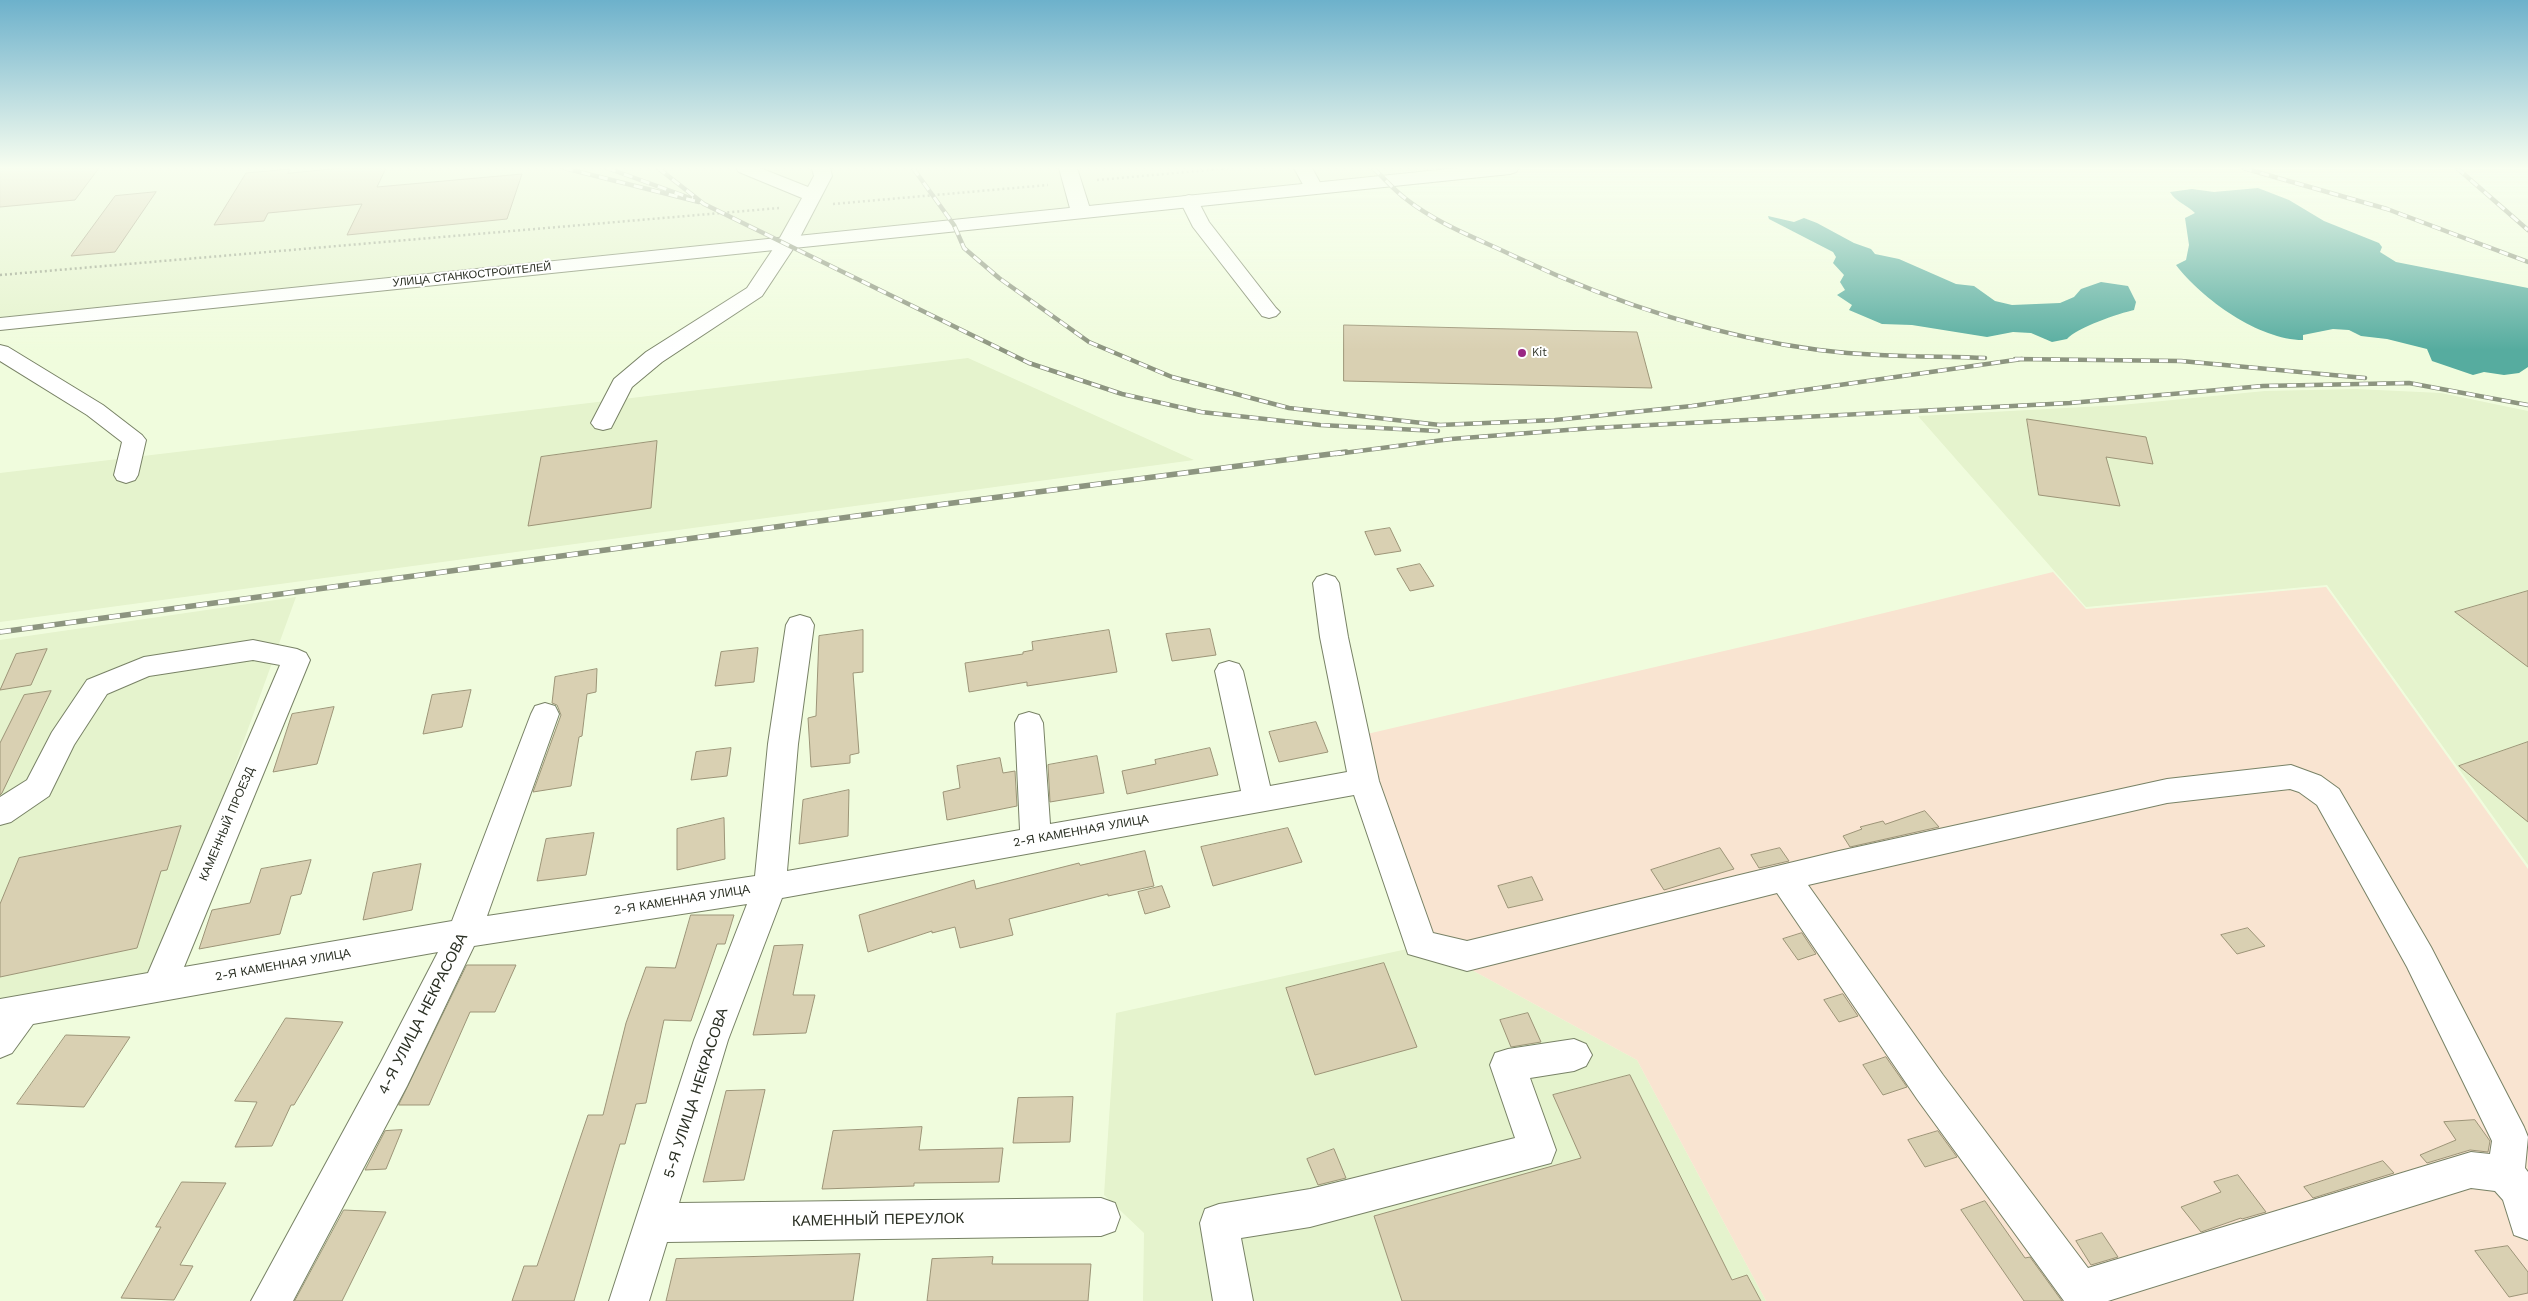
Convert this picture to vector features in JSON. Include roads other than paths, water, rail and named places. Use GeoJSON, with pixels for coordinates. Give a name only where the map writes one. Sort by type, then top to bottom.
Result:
{"type":"FeatureCollection","features":[{"type":"Feature","properties":{"kind":"street"},"geometry":{"type":"LineString","coordinates":[[603,423],[622,384],[654,357],[755,292],[794,229]]}},
{"type":"Feature","properties":{"kind":"street","name":"УЛИЦА СТАНКОСТРОИТЕЛЕЙ"},"geometry":{"type":"LineString","coordinates":[[0,324],[922,229]]}},
{"type":"Feature","properties":{"kind":"street"},"geometry":{"type":"LineString","coordinates":[[1204,229],[1269,312]]}},
{"type":"Feature","properties":{"kind":"street"},"geometry":{"type":"LineString","coordinates":[[0,352],[95,410],[134,440],[126,475]]}},
{"type":"Feature","properties":{"kind":"street"},"geometry":{"type":"LineString","coordinates":[[1326,583],[1334,637],[1364,781],[1420,944],[1467,956],[1785,878],[2167,791],[2291,776],[2310,784],[2328,797],[2410,940],[2511,1140],[2505,1174]]}},
{"type":"Feature","properties":{"kind":"street","name":"5-Я УЛИЦА НЕКРАСОВА"},"geometry":{"type":"LineString","coordinates":[[629,1301],[711,1040],[770,887],[783,744],[800,625]]}},
{"type":"Feature","properties":{"kind":"street","name":"КАМЕННЫЙ ПРОЕЗД"},"geometry":{"type":"LineString","coordinates":[[0,813],[38,788],[62,740],[97,687],[144,667],[253,650],[287,656],[296,660],[159,987]]}},
{"type":"Feature","properties":{"kind":"street"},"geometry":{"type":"LineString","coordinates":[[1228,671],[1258,800]]}},
{"type":"Feature","properties":{"kind":"street","name":"4-Я УЛИЦА НЕКРАСОВА"},"geometry":{"type":"LineString","coordinates":[[271,1301],[394,1074],[464,933],[545,714]]}},
{"type":"Feature","properties":{"kind":"street"},"geometry":{"type":"LineString","coordinates":[[1029,723],[1036,840]]}},
{"type":"Feature","properties":{"kind":"street","name":"2-Я КАМЕННАЯ УЛИЦА"},"geometry":{"type":"LineString","coordinates":[[12,1012],[464,933],[770,887],[1364,781]]}},
{"type":"Feature","properties":{"kind":"street"},"geometry":{"type":"LineString","coordinates":[[1785,878],[1930,1087],[2083,1296],[2472,1170],[2505,1174],[2519,1190],[2528,1221]]}},
{"type":"Feature","properties":{"kind":"street"},"geometry":{"type":"LineString","coordinates":[[0,1042],[12,1012]]}},
{"type":"Feature","properties":{"kind":"street"},"geometry":{"type":"LineString","coordinates":[[1233,1301],[1219,1223],[1310,1208],[1538,1150],[1508,1065],[1574,1056]]}},
{"type":"Feature","properties":{"kind":"street","name":"КАМЕННЫЙ ПЕРЕУЛОК"},"geometry":{"type":"LineString","coordinates":[[654,1223],[1101,1217]]}},
{"type":"Feature","properties":{"kind":"water"},"geometry":{"type":"Polygon","coordinates":[[[1788,229],[1828,229],[1854,243],[1871,249],[1875,254],[1899,259],[1956,284],[1974,286],[1995,301],[2012,305],[2060,303],[2074,297],[2081,289],[2101,282],[2128,286],[2136,302],[2134,310],[2088,326],[2067,339],[2052,342],[2031,333],[2013,332],[1987,337],[1912,325],[1882,324],[1849,310],[1852,305],[1837,295],[1845,290],[1840,282],[1844,275],[1833,263],[1836,257],[1833,252],[1788,229]]]}},
{"type":"Feature","properties":{"kind":"water"},"geometry":{"type":"Polygon","coordinates":[[[2187,229],[2343,229],[2379,243],[2382,247],[2380,252],[2396,262],[2528,288],[2528,367],[2519,373],[2504,375],[2484,372],[2473,375],[2432,361],[2427,349],[2387,339],[2361,336],[2349,330],[2333,329],[2303,335],[2303,340],[2268,333],[2250,325],[2216,304],[2187,278],[2176,265],[2186,260],[2189,245],[2187,229]]]}},
{"type":"Feature","properties":{"kind":"railway"},"geometry":{"type":"LineString","coordinates":[[755,229],[1029,363],[1122,394],[1201,412],[1320,425],[1438,431]]}},
{"type":"Feature","properties":{"kind":"railway"},"geometry":{"type":"LineString","coordinates":[[956,229],[964,248],[999,278],[1089,342],[1172,377],[1289,408],[1440,425],[1555,420],[1692,406],[2021,359]]}},
{"type":"Feature","properties":{"kind":"railway"},"geometry":{"type":"LineString","coordinates":[[1455,229],[1552,273],[1626,303],[1740,336],[1779,344],[1840,352],[1985,358]]}},
{"type":"Feature","properties":{"kind":"railway"},"geometry":{"type":"LineString","coordinates":[[2439,229],[2528,262]]}},
{"type":"Feature","properties":{"kind":"railway"},"geometry":{"type":"LineString","coordinates":[[2015,359],[2021,359]]}},
{"type":"Feature","properties":{"kind":"railway"},"geometry":{"type":"LineString","coordinates":[[2021,359],[2181,361],[2365,378]]}},
{"type":"Feature","properties":{"kind":"railway"},"geometry":{"type":"LineString","coordinates":[[1336,454],[1451,439],[1593,428],[2070,403],[2263,386],[2409,383],[2528,405]]}},
{"type":"Feature","properties":{"kind":"railway"},"geometry":{"type":"LineString","coordinates":[[0,632],[945,504],[1346,452]]}},
{"type":"Feature","properties":{"kind":"place","name":"Kit"},"geometry":{"type":"Point","coordinates":[1522,353]}}]}
